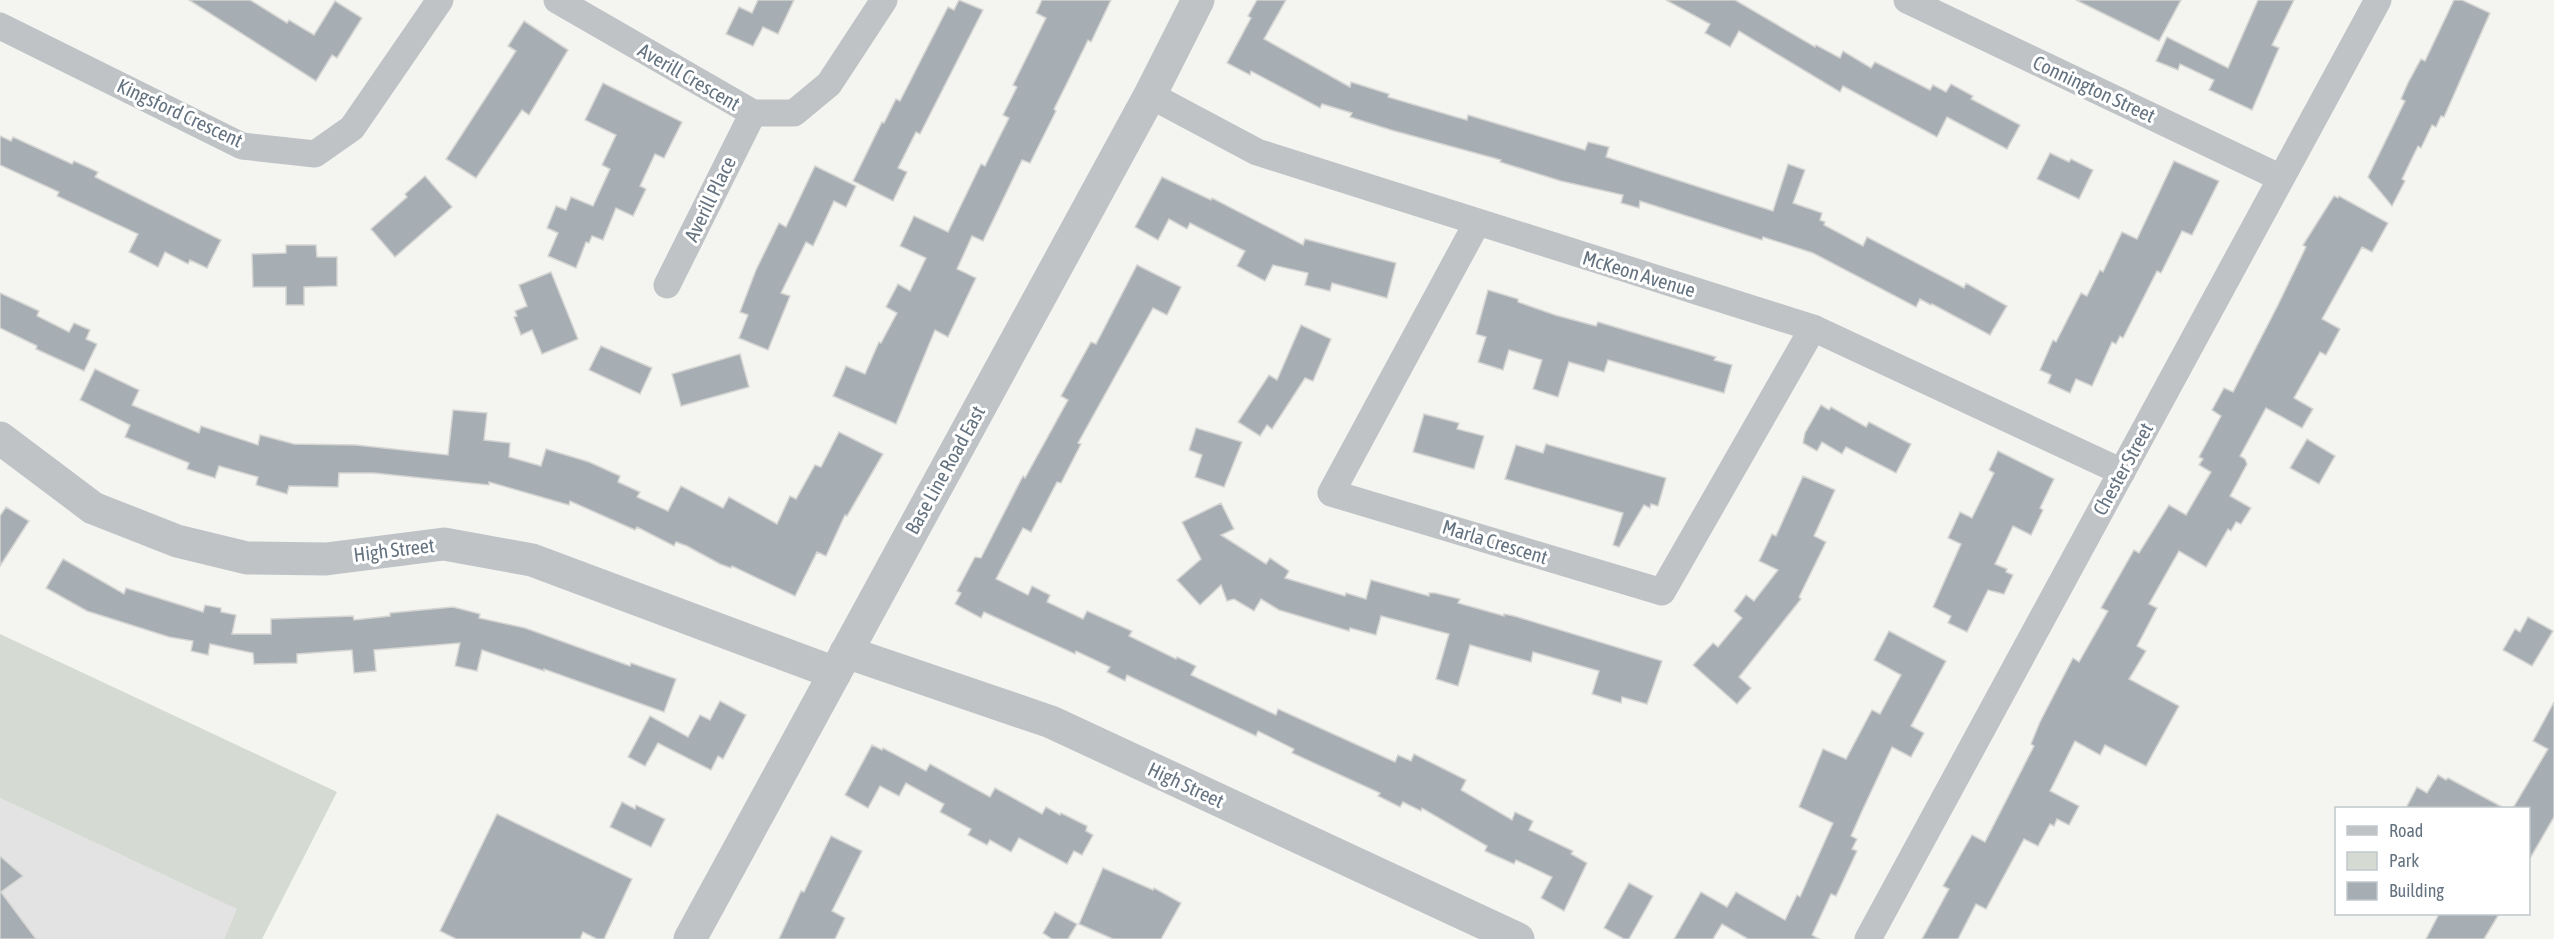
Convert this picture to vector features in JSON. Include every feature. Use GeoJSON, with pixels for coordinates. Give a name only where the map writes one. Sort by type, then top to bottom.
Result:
{"type":"FeatureCollection","features":[{"type":"Feature","properties":{"kind":"street","name":"Kingsford Crescent"},"geometry":{"type":"LineString","coordinates":[[0,26],[242,146],[315,154],[352,128],[440,0]]}},
{"type":"Feature","properties":{"kind":"street","name":"Averill Crescent"},"geometry":{"type":"LineString","coordinates":[[557,0],[753,113],[794,113],[829,84],[884,0]]}},
{"type":"Feature","properties":{"kind":"street","name":"Base Line Road East"},"geometry":{"type":"LineString","coordinates":[[690,939],[1150,95],[1198,0]]}},
{"type":"Feature","properties":{"kind":"street","name":"Connington Street"},"geometry":{"type":"LineString","coordinates":[[1907,0],[2281,178]]}},
{"type":"Feature","properties":{"kind":"street","name":"Chester Street"},"geometry":{"type":"LineString","coordinates":[[1868,939],[2379,0]]}},
{"type":"Feature","properties":{"kind":"street","name":"McKeon Avenue"},"geometry":{"type":"LineString","coordinates":[[1150,95],[1257,152],[1813,328],[2122,472]]}},
{"type":"Feature","properties":{"kind":"street","name":"Averill Place"},"geometry":{"type":"LineString","coordinates":[[667,285],[753,113]]}},
{"type":"Feature","properties":{"kind":"street","name":"Marla Crescent"},"geometry":{"type":"LineString","coordinates":[[1477,223],[1331,493],[1662,592],[1813,328]]}},
{"type":"Feature","properties":{"kind":"street","name":"High Street"},"geometry":{"type":"LineString","coordinates":[[0,438],[93,508],[177,541],[247,558],[326,559],[444,544],[532,560],[841,663],[1051,722],[1518,939]]}},
{"type":"Feature","properties":{"kind":"shaded area"},"geometry":{"type":"Polygon","coordinates":[[[0,798],[238,909],[224,939],[0,939],[0,798]]]}},
{"type":"Feature","properties":{"kind":"green space"},"geometry":{"type":"Polygon","coordinates":[[[0,634],[337,792],[262,939],[224,939],[237,909],[0,798],[0,634]]]}},
{"type":"Feature","properties":{"kind":"building"},"geometry":{"type":"Polygon","coordinates":[[[189,0],[250,0],[287,23],[289,20],[314,35],[335,1],[362,18],[337,58],[332,55],[316,81],[189,0]]]}},
{"type":"Feature","properties":{"kind":"building"},"geometry":{"type":"Polygon","coordinates":[[[758,0],[794,0],[778,34],[763,27],[753,46],[726,34],[739,7],[752,13],[758,0]]]}},
{"type":"Feature","properties":{"kind":"building"},"geometry":{"type":"Polygon","coordinates":[[[959,0],[983,10],[920,134],[916,132],[898,168],[907,172],[893,201],[853,181],[882,122],[884,123],[896,99],[900,101],[948,7],[954,10],[959,0]]]}},
{"type":"Feature","properties":{"kind":"building"},"geometry":{"type":"Polygon","coordinates":[[[1042,0],[1111,0],[1091,42],[1088,40],[1030,163],[1022,160],[983,241],[972,236],[957,269],[976,278],[948,337],[935,330],[896,424],[833,396],[846,366],[865,374],[879,342],[881,343],[897,313],[886,307],[898,284],[910,291],[926,258],[900,246],[914,216],[948,232],[981,164],[985,166],[1009,118],[1003,115],[1017,87],[1013,85],[1046,18],[1036,13],[1042,0]]]}},
{"type":"Feature","properties":{"kind":"building"},"geometry":{"type":"Polygon","coordinates":[[[1257,0],[1286,0],[1264,39],[1350,87],[1351,82],[1389,94],[1388,97],[1456,117],[1467,120],[1468,115],[1585,150],[1588,142],[1609,147],[1606,157],[1773,211],[1788,164],[1805,170],[1793,203],[1822,213],[1820,220],[1825,222],[1824,225],[1863,246],[1867,237],[1964,288],[1966,283],[2007,306],[1990,335],[1920,299],[1916,307],[1813,253],[1763,237],[1762,240],[1640,201],[1639,208],[1621,203],[1623,195],[1561,181],[1500,162],[1501,160],[1391,130],[1350,117],[1352,113],[1322,104],[1320,108],[1251,71],[1250,75],[1227,63],[1251,18],[1248,16],[1257,0]]]}},
{"type":"Feature","properties":{"kind":"building"},"geometry":{"type":"Polygon","coordinates":[[[1666,0],[1735,0],[1815,47],[1816,45],[1840,58],[1843,51],[1871,68],[1875,62],[1930,90],[1933,85],[1946,92],[1951,84],[1973,96],[1971,99],[2020,125],[2007,149],[1947,117],[1937,137],[1843,86],[1840,92],[1739,31],[1730,47],[1705,33],[1710,24],[1666,0]]]}},
{"type":"Feature","properties":{"kind":"building"},"geometry":{"type":"Polygon","coordinates":[[[2076,0],[2181,0],[2159,41],[2076,0]]]}},
{"type":"Feature","properties":{"kind":"building"},"geometry":{"type":"Polygon","coordinates":[[[2258,0],[2294,0],[2272,45],[2279,48],[2252,110],[2209,90],[2214,80],[2180,64],[2178,70],[2156,61],[2167,37],[2228,68],[2258,0]]]}},
{"type":"Feature","properties":{"kind":"building"},"geometry":{"type":"Polygon","coordinates":[[[2454,0],[2462,0],[2490,13],[2444,117],[2441,116],[2436,127],[2432,125],[2421,148],[2418,146],[2402,179],[2405,181],[2392,206],[2368,177],[2405,101],[2401,99],[2408,83],[2421,59],[2425,61],[2454,0]]]}},
{"type":"Feature","properties":{"kind":"building"},"geometry":{"type":"Polygon","coordinates":[[[524,21],[568,50],[529,115],[522,110],[476,178],[446,159],[516,51],[508,46],[524,21]]]}},
{"type":"Feature","properties":{"kind":"building"},"geometry":{"type":"Polygon","coordinates":[[[603,83],[682,122],[664,158],[655,154],[640,186],[646,189],[633,216],[616,208],[603,240],[592,236],[589,243],[586,242],[576,268],[548,256],[558,233],[547,228],[556,206],[566,210],[571,197],[593,206],[610,169],[602,165],[616,135],[585,120],[603,83]]]}},
{"type":"Feature","properties":{"kind":"building"},"geometry":{"type":"Polygon","coordinates":[[[0,136],[11,141],[13,137],[72,164],[74,161],[98,172],[95,177],[221,240],[207,268],[190,260],[188,264],[165,252],[158,267],[129,252],[138,234],[57,196],[59,192],[0,165],[0,136]]]}},
{"type":"Feature","properties":{"kind":"building"},"geometry":{"type":"Polygon","coordinates":[[[2050,153],[2069,162],[2071,159],[2093,170],[2079,199],[2037,179],[2050,153]]]}},
{"type":"Feature","properties":{"kind":"building"},"geometry":{"type":"Polygon","coordinates":[[[2174,161],[2219,181],[2192,235],[2182,231],[2161,273],[2157,271],[2123,338],[2120,336],[2116,344],[2112,342],[2092,386],[2076,379],[2070,393],[2048,383],[2051,375],[2040,370],[2053,340],[2056,342],[2081,293],[2087,296],[2100,270],[2103,272],[2122,232],[2137,239],[2174,161]]]}},
{"type":"Feature","properties":{"kind":"building"},"geometry":{"type":"Polygon","coordinates":[[[815,166],[856,186],[846,207],[834,201],[813,246],[806,242],[781,293],[790,296],[768,350],[739,338],[748,315],[740,312],[756,270],[779,223],[786,227],[815,166]]]}},
{"type":"Feature","properties":{"kind":"building"},"geometry":{"type":"Polygon","coordinates":[[[425,176],[452,207],[395,257],[371,229],[407,197],[405,194],[425,176]]]}},
{"type":"Feature","properties":{"kind":"building"},"geometry":{"type":"Polygon","coordinates":[[[1162,177],[1211,200],[1212,198],[1303,245],[1305,239],[1396,263],[1387,298],[1332,283],[1330,291],[1305,285],[1308,273],[1273,265],[1265,281],[1237,266],[1245,251],[1190,223],[1187,229],[1169,219],[1158,240],[1135,227],[1162,177]]]}},
{"type":"Feature","properties":{"kind":"building"},"geometry":{"type":"Polygon","coordinates":[[[2334,196],[2338,198],[2339,196],[2388,223],[2372,252],[2362,247],[2322,319],[2340,329],[2326,355],[2320,352],[2294,398],[2313,409],[2302,428],[2266,408],[2240,456],[2247,464],[2230,496],[2251,508],[2241,524],[2236,522],[2231,531],[2228,529],[2206,567],[2179,551],[2149,604],[2157,608],[2137,646],[2146,651],[2129,679],[2179,706],[2146,766],[2105,745],[2100,755],[2075,741],[2050,791],[2079,806],[2069,825],[2057,819],[2054,826],[2050,824],[2038,846],[2024,839],[1986,909],[1976,904],[1958,939],[1922,939],[1949,889],[1943,886],[1972,835],[1985,842],[2034,746],[2031,744],[2040,722],[2073,658],[2079,662],[2108,611],[2101,608],[2134,550],[2139,553],[2169,505],[2186,515],[2211,472],[2199,465],[2203,459],[2199,457],[2221,416],[2212,410],[2224,388],[2233,392],[2306,247],[2303,245],[2334,196]]]}},
{"type":"Feature","properties":{"kind":"building"},"geometry":{"type":"Polygon","coordinates":[[[286,245],[316,245],[317,257],[337,257],[337,286],[304,287],[304,305],[286,305],[286,287],[253,287],[252,254],[286,253],[286,245]]]}},
{"type":"Feature","properties":{"kind":"building"},"geometry":{"type":"Polygon","coordinates":[[[1137,265],[1181,287],[1167,315],[1153,308],[1078,443],[1081,444],[1061,483],[1057,482],[1031,532],[1023,528],[996,579],[1028,595],[1032,586],[1050,595],[1047,602],[1083,619],[1087,611],[1132,631],[1129,636],[1196,666],[1191,675],[1276,715],[1278,709],[1395,762],[1398,755],[1411,761],[1414,754],[1466,780],[1461,790],[1512,820],[1515,812],[1533,821],[1529,830],[1573,851],[1571,854],[1587,863],[1564,911],[1541,898],[1552,877],[1516,860],[1514,864],[1485,851],[1487,846],[1422,808],[1421,811],[1403,802],[1400,807],[1378,796],[1380,793],[1292,753],[1294,749],[1258,731],[1256,736],[1127,675],[1125,681],[1107,672],[1110,667],[1076,651],[1075,654],[984,612],[981,618],[955,604],[961,593],[957,591],[975,557],[981,558],[1023,476],[1025,478],[1068,400],[1061,396],[1091,342],[1096,344],[1137,265]]]}},
{"type":"Feature","properties":{"kind":"building"},"geometry":{"type":"Polygon","coordinates":[[[551,272],[578,339],[542,354],[532,330],[521,335],[514,317],[517,316],[515,311],[527,306],[519,285],[551,272]]]}},
{"type":"Feature","properties":{"kind":"building"},"geometry":{"type":"Polygon","coordinates":[[[1488,290],[1518,299],[1518,302],[1555,315],[1596,326],[1598,322],[1716,357],[1714,360],[1732,365],[1724,393],[1608,360],[1604,372],[1569,362],[1558,397],[1533,389],[1542,360],[1509,350],[1503,370],[1478,362],[1486,337],[1476,334],[1488,290]]]}},
{"type":"Feature","properties":{"kind":"building"},"geometry":{"type":"Polygon","coordinates":[[[0,293],[39,311],[37,316],[69,332],[74,323],[90,330],[86,339],[97,344],[84,371],[36,349],[37,346],[0,328],[0,293]]]}},
{"type":"Feature","properties":{"kind":"building"},"geometry":{"type":"Polygon","coordinates":[[[1301,325],[1331,339],[1313,381],[1305,378],[1272,429],[1267,425],[1260,436],[1238,422],[1269,375],[1277,380],[1301,325]]]}},
{"type":"Feature","properties":{"kind":"building"},"geometry":{"type":"Polygon","coordinates":[[[601,346],[652,368],[640,394],[589,370],[601,346]]]}},
{"type":"Feature","properties":{"kind":"building"},"geometry":{"type":"Polygon","coordinates":[[[740,354],[749,387],[681,406],[672,374],[740,354]]]}},
{"type":"Feature","properties":{"kind":"building"},"geometry":{"type":"Polygon","coordinates":[[[95,369],[139,390],[132,405],[199,433],[201,426],[258,445],[260,435],[294,444],[356,445],[448,455],[453,410],[487,413],[484,440],[510,443],[509,457],[541,466],[546,449],[589,462],[620,476],[618,482],[640,492],[637,497],[668,511],[681,486],[723,508],[729,497],[777,524],[790,496],[796,499],[815,465],[821,467],[839,432],[883,454],[847,516],[845,515],[826,556],[817,552],[795,596],[732,566],[731,568],[720,564],[687,546],[676,542],[674,546],[637,527],[635,530],[570,501],[569,505],[489,482],[489,485],[374,473],[339,473],[338,487],[289,486],[287,494],[256,485],[258,477],[219,466],[215,478],[187,469],[189,463],[125,437],[130,425],[80,400],[95,369]]]}},
{"type":"Feature","properties":{"kind":"building"},"geometry":{"type":"Polygon","coordinates":[[[1821,405],[1829,410],[1831,407],[1866,427],[1869,422],[1911,444],[1896,473],[1846,447],[1842,454],[1822,442],[1817,451],[1803,443],[1805,433],[1821,405]]]}},
{"type":"Feature","properties":{"kind":"building"},"geometry":{"type":"Polygon","coordinates":[[[1424,414],[1459,423],[1457,429],[1484,436],[1474,469],[1413,452],[1424,414]]]}},
{"type":"Feature","properties":{"kind":"building"},"geometry":{"type":"Polygon","coordinates":[[[1196,428],[1242,442],[1224,487],[1195,477],[1202,455],[1189,450],[1196,428]]]}},
{"type":"Feature","properties":{"kind":"building"},"geometry":{"type":"Polygon","coordinates":[[[2307,439],[2335,456],[2319,484],[2290,468],[2307,439]]]}},
{"type":"Feature","properties":{"kind":"building"},"geometry":{"type":"Polygon","coordinates":[[[1546,444],[1666,478],[1658,506],[1651,504],[1650,508],[1644,505],[1619,547],[1613,545],[1623,513],[1505,479],[1516,445],[1543,453],[1546,444]]]}},
{"type":"Feature","properties":{"kind":"building"},"geometry":{"type":"Polygon","coordinates":[[[1998,451],[2054,479],[2040,508],[2043,510],[2031,535],[2013,526],[1995,564],[2007,569],[2006,572],[2013,575],[2004,594],[1988,590],[1967,632],[1948,623],[1951,616],[1933,607],[1961,544],[1948,538],[1960,512],[1972,518],[1994,473],[1989,470],[1998,451]]]}},
{"type":"Feature","properties":{"kind":"building"},"geometry":{"type":"Polygon","coordinates":[[[1803,476],[1835,490],[1814,536],[1826,542],[1799,597],[1801,599],[1739,677],[1751,688],[1737,704],[1693,665],[1713,643],[1718,647],[1742,618],[1734,611],[1746,595],[1754,601],[1778,570],[1759,561],[1772,534],[1776,536],[1803,476]]]}},
{"type":"Feature","properties":{"kind":"building"},"geometry":{"type":"Polygon","coordinates":[[[1221,503],[1234,529],[1221,535],[1266,564],[1270,558],[1289,571],[1285,578],[1345,596],[1346,593],[1366,599],[1371,580],[1429,596],[1429,593],[1435,593],[1460,599],[1458,603],[1504,616],[1504,614],[1514,616],[1662,661],[1647,704],[1622,697],[1621,703],[1592,694],[1599,671],[1533,652],[1531,662],[1470,645],[1458,686],[1436,679],[1449,634],[1381,616],[1376,635],[1350,628],[1349,631],[1279,610],[1261,599],[1254,611],[1234,599],[1227,601],[1221,585],[1200,605],[1177,580],[1201,559],[1182,522],[1221,503]]]}},
{"type":"Feature","properties":{"kind":"building"},"geometry":{"type":"Polygon","coordinates":[[[6,507],[29,521],[0,566],[0,516],[6,507]]]}},
{"type":"Feature","properties":{"kind":"building"},"geometry":{"type":"Polygon","coordinates":[[[63,559],[124,594],[126,588],[203,612],[205,605],[221,608],[221,612],[236,615],[232,634],[271,634],[271,619],[353,616],[354,620],[390,616],[390,613],[453,607],[480,614],[479,618],[525,628],[630,666],[631,663],[676,679],[664,712],[544,669],[544,671],[482,650],[477,671],[455,666],[460,643],[374,650],[376,671],[354,673],[352,650],[297,654],[297,663],[254,664],[253,653],[210,644],[208,655],[191,651],[193,641],[169,637],[87,611],[46,588],[63,559]]]}},
{"type":"Feature","properties":{"kind":"building"},"geometry":{"type":"Polygon","coordinates":[[[2528,617],[2553,631],[2532,666],[2503,650],[2515,629],[2520,632],[2528,617]]]}},
{"type":"Feature","properties":{"kind":"building"},"geometry":{"type":"Polygon","coordinates":[[[1889,631],[1946,661],[1911,726],[1924,733],[1911,757],[1892,747],[1862,811],[1851,836],[1857,839],[1852,849],[1857,851],[1836,896],[1831,894],[1812,935],[1819,939],[1748,939],[1722,924],[1713,939],[1674,939],[1701,892],[1727,907],[1736,892],[1785,920],[1797,895],[1800,897],[1833,823],[1799,807],[1823,749],[1846,759],[1872,710],[1880,714],[1901,675],[1874,660],[1889,631]]]}},
{"type":"Feature","properties":{"kind":"building"},"geometry":{"type":"Polygon","coordinates":[[[720,701],[746,715],[723,759],[718,756],[711,770],[658,743],[645,766],[628,757],[650,716],[688,737],[700,715],[710,720],[720,701]]]}},
{"type":"Feature","properties":{"kind":"building"},"geometry":{"type":"Polygon","coordinates":[[[2554,702],[2554,817],[2530,858],[2530,807],[2514,807],[2548,749],[2533,741],[2554,702]]]}},
{"type":"Feature","properties":{"kind":"building"},"geometry":{"type":"Polygon","coordinates":[[[872,745],[882,750],[883,748],[926,771],[930,764],[990,797],[995,788],[1042,814],[1046,807],[1060,815],[1061,813],[1087,826],[1086,831],[1093,835],[1082,855],[1074,851],[1067,864],[1019,838],[1011,852],[990,840],[987,845],[968,835],[971,829],[940,812],[944,804],[906,783],[899,796],[880,786],[868,808],[845,795],[872,745]]]}},
{"type":"Feature","properties":{"kind":"building"},"geometry":{"type":"Polygon","coordinates":[[[2438,775],[2502,807],[2407,807],[2417,787],[2427,793],[2438,775]]]}},
{"type":"Feature","properties":{"kind":"building"},"geometry":{"type":"Polygon","coordinates":[[[622,802],[635,809],[636,805],[665,819],[651,847],[610,827],[622,802]]]}},
{"type":"Feature","properties":{"kind":"building"},"geometry":{"type":"Polygon","coordinates":[[[497,814],[632,879],[604,939],[597,939],[583,932],[580,939],[456,939],[440,931],[497,814]]]}},
{"type":"Feature","properties":{"kind":"building"},"geometry":{"type":"Polygon","coordinates":[[[831,836],[862,851],[832,911],[845,918],[835,939],[779,939],[801,891],[804,892],[831,836]]]}},
{"type":"Feature","properties":{"kind":"building"},"geometry":{"type":"Polygon","coordinates":[[[0,856],[23,876],[1,892],[36,939],[0,939],[0,856]]]}},
{"type":"Feature","properties":{"kind":"building"},"geometry":{"type":"Polygon","coordinates":[[[1103,868],[1153,890],[1154,888],[1181,903],[1161,939],[1113,939],[1079,924],[1103,868]]]}},
{"type":"Feature","properties":{"kind":"building"},"geometry":{"type":"Polygon","coordinates":[[[1629,883],[1653,896],[1629,939],[1624,939],[1604,928],[1629,883]]]}},
{"type":"Feature","properties":{"kind":"building"},"geometry":{"type":"Polygon","coordinates":[[[1055,912],[1077,924],[1068,939],[1052,939],[1043,933],[1055,912]]]}},
{"type":"Feature","properties":{"kind":"building"},"geometry":{"type":"Polygon","coordinates":[[[2438,915],[2498,915],[2484,939],[2426,939],[2438,915]]]}}]}
